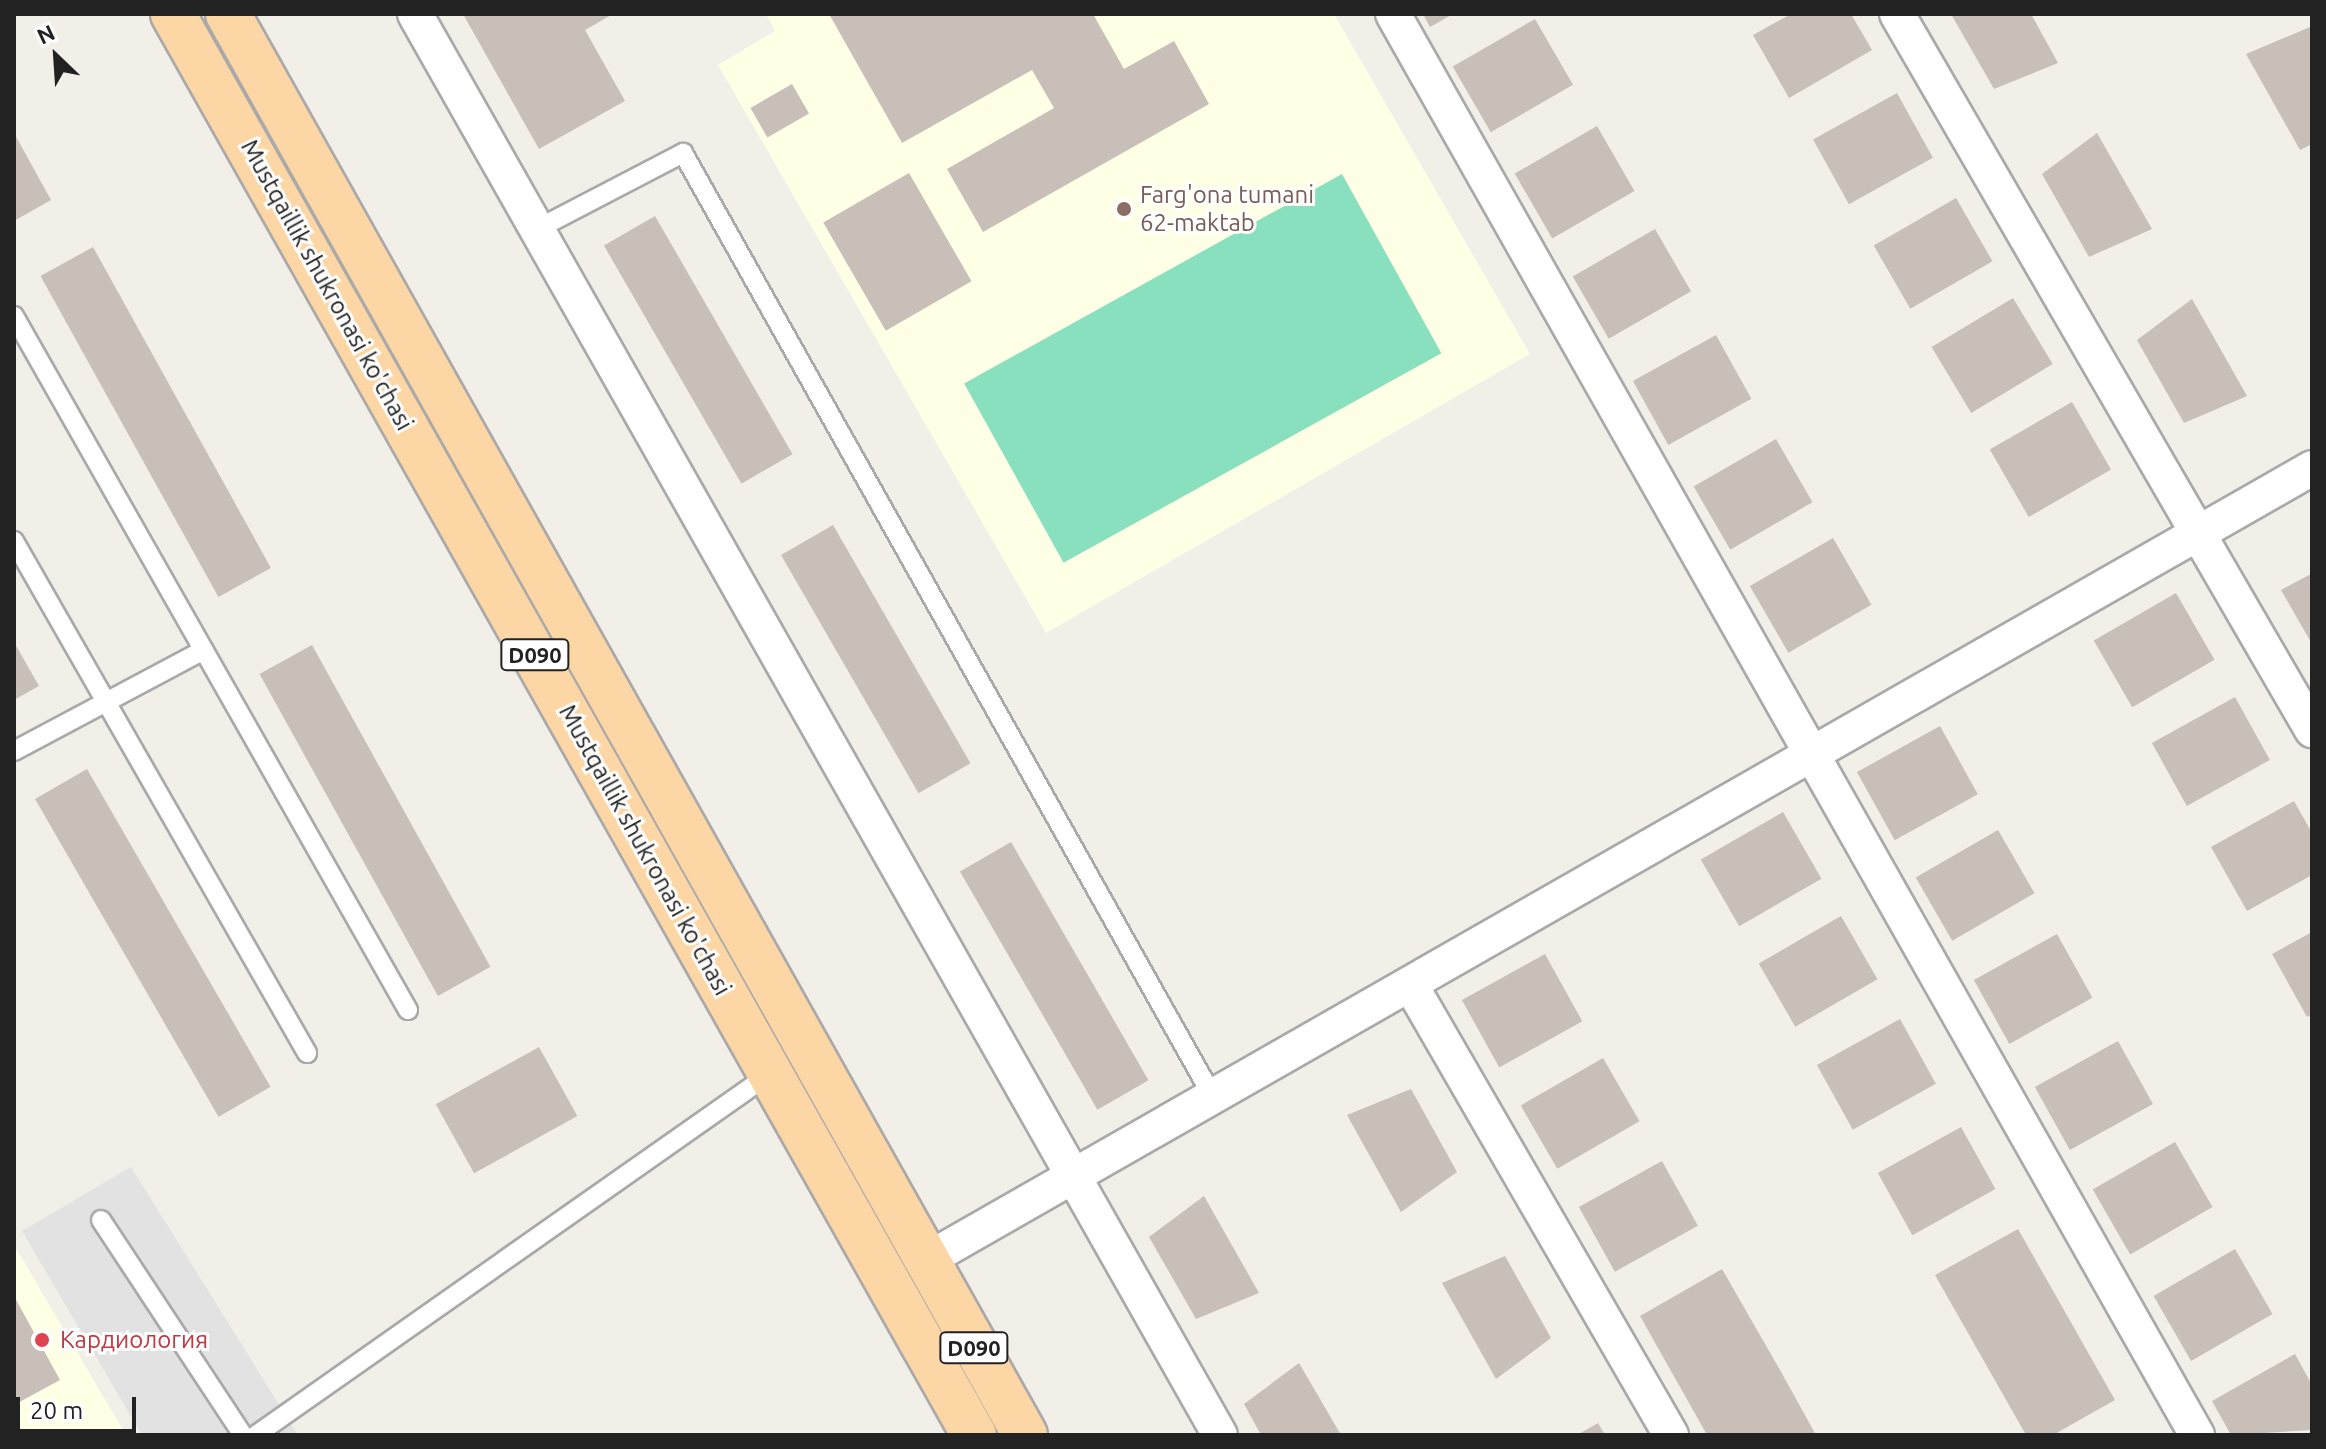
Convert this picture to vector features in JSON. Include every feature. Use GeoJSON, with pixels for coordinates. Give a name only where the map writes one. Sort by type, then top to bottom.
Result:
{"type":"FeatureCollection","features":[{"type":"Feature","properties":{"kind":"main road","name":"Mustqaillik shukronasi ko'chasi"},"geometry":{"type":"LineString","coordinates":[[173,14],[974,1435]]}},
{"type":"Feature","properties":{"kind":"main road","name":"Mustqaillik shukronasi ko'chasi"},"geometry":{"type":"LineString","coordinates":[[228,14],[923,1262],[1025,1435]]}},
{"type":"Feature","properties":{"kind":"street"},"geometry":{"type":"LineString","coordinates":[[415,14],[1220,1435]]}},
{"type":"Feature","properties":{"kind":"street"},"geometry":{"type":"LineString","coordinates":[[1393,14],[2197,1435]]}},
{"type":"Feature","properties":{"kind":"street"},"geometry":{"type":"LineString","coordinates":[[1897,14],[2312,730]]}},
{"type":"Feature","properties":{"kind":"street"},"geometry":{"type":"LineString","coordinates":[[923,1262],[2312,468]]}},
{"type":"Feature","properties":{"kind":"street"},"geometry":{"type":"LineString","coordinates":[[1410,984],[1671,1435]]}},
{"type":"Feature","properties":{"kind":"lane"},"geometry":{"type":"LineString","coordinates":[[537,229],[683,153],[1213,1097]]}},
{"type":"Feature","properties":{"kind":"lane"},"geometry":{"type":"LineString","coordinates":[[14,316],[408,1010]]}},
{"type":"Feature","properties":{"kind":"lane"},"geometry":{"type":"LineString","coordinates":[[14,541],[307,1053]]}},
{"type":"Feature","properties":{"kind":"lane"},"geometry":{"type":"LineString","coordinates":[[14,751],[204,650]]}},
{"type":"Feature","properties":{"kind":"lane"},"geometry":{"type":"LineString","coordinates":[[256,1435],[771,1073]]}},
{"type":"Feature","properties":{"kind":"lane"},"geometry":{"type":"LineString","coordinates":[[101,1220],[243,1435]]}},
{"type":"Feature","properties":{"kind":"shaded area","name":"Farg'ona tumani 62-maktab"},"geometry":{"type":"Polygon","coordinates":[[[766,14],[1334,14],[1530,354],[1046,633],[718,65],[775,31],[766,14]]]}},
{"type":"Feature","properties":{"kind":"shaded area"},"geometry":{"type":"Polygon","coordinates":[[[131,1167],[298,1435],[142,1435],[22,1231],[131,1167]]]}},
{"type":"Feature","properties":{"kind":"shaded area","name":"Кардиология"},"geometry":{"type":"Polygon","coordinates":[[[14,1245],[126,1435],[14,1435],[14,1245]]]}},
{"type":"Feature","properties":{"kind":"green space"},"geometry":{"type":"Polygon","coordinates":[[[1342,174],[1441,353],[1064,563],[964,383],[1342,174]]]}},
{"type":"Feature","properties":{"kind":"building"},"geometry":{"type":"Polygon","coordinates":[[[463,14],[613,14],[585,30],[625,101],[539,149],[463,14]]]}},
{"type":"Feature","properties":{"kind":"building"},"geometry":{"type":"Polygon","coordinates":[[[829,14],[1093,14],[1124,69],[1174,41],[1209,104],[983,232],[947,169],[1054,108],[1032,70],[902,143],[829,14]]]}},
{"type":"Feature","properties":{"kind":"building"},"geometry":{"type":"Polygon","coordinates":[[[1423,14],[1453,14],[1430,27],[1423,14]]]}},
{"type":"Feature","properties":{"kind":"building"},"geometry":{"type":"Polygon","coordinates":[[[1791,14],[1851,14],[1872,50],[1789,98],[1753,35],[1791,14]]]}},
{"type":"Feature","properties":{"kind":"building"},"geometry":{"type":"Polygon","coordinates":[[[1951,14],[2031,14],[2058,63],[1994,89],[1951,14]]]}},
{"type":"Feature","properties":{"kind":"building"},"geometry":{"type":"Polygon","coordinates":[[[1535,19],[1573,85],[1491,132],[1453,66],[1535,19]]]}},
{"type":"Feature","properties":{"kind":"building"},"geometry":{"type":"Polygon","coordinates":[[[2310,27],[2312,144],[2300,150],[2246,54],[2310,27]]]}},
{"type":"Feature","properties":{"kind":"building"},"geometry":{"type":"Polygon","coordinates":[[[792,84],[809,113],[767,137],[750,108],[792,84]]]}},
{"type":"Feature","properties":{"kind":"building"},"geometry":{"type":"Polygon","coordinates":[[[1897,93],[1933,158],[1849,204],[1813,140],[1897,93]]]}},
{"type":"Feature","properties":{"kind":"building"},"geometry":{"type":"Polygon","coordinates":[[[1597,126],[1634,191],[1552,238],[1515,174],[1597,126]]]}},
{"type":"Feature","properties":{"kind":"building"},"geometry":{"type":"Polygon","coordinates":[[[14,133],[51,200],[14,221],[14,133]]]}},
{"type":"Feature","properties":{"kind":"building"},"geometry":{"type":"Polygon","coordinates":[[[2097,133],[2152,229],[2089,257],[2042,174],[2097,133]]]}},
{"type":"Feature","properties":{"kind":"building"},"geometry":{"type":"Polygon","coordinates":[[[909,173],[972,281],[886,331],[823,222],[909,173]]]}},
{"type":"Feature","properties":{"kind":"building"},"geometry":{"type":"Polygon","coordinates":[[[1956,198],[1992,261],[1910,309],[1874,246],[1956,198]]]}},
{"type":"Feature","properties":{"kind":"building"},"geometry":{"type":"Polygon","coordinates":[[[655,216],[792,454],[741,484],[604,246],[655,216]]]}},
{"type":"Feature","properties":{"kind":"building"},"geometry":{"type":"Polygon","coordinates":[[[1655,229],[1691,291],[1609,339],[1573,276],[1655,229]]]}},
{"type":"Feature","properties":{"kind":"building"},"geometry":{"type":"Polygon","coordinates":[[[93,247],[271,568],[218,597],[41,276],[93,247]]]}},
{"type":"Feature","properties":{"kind":"building"},"geometry":{"type":"Polygon","coordinates":[[[2013,298],[2053,364],[1971,413],[1932,347],[2013,298]]]}},
{"type":"Feature","properties":{"kind":"building"},"geometry":{"type":"Polygon","coordinates":[[[2192,299],[2247,396],[2184,423],[2137,340],[2192,299]]]}},
{"type":"Feature","properties":{"kind":"building"},"geometry":{"type":"Polygon","coordinates":[[[1716,335],[1751,399],[1668,445],[1633,381],[1716,335]]]}},
{"type":"Feature","properties":{"kind":"building"},"geometry":{"type":"Polygon","coordinates":[[[2072,402],[2111,470],[2029,517],[1990,450],[2072,402]]]}},
{"type":"Feature","properties":{"kind":"building"},"geometry":{"type":"Polygon","coordinates":[[[1776,439],[1812,502],[1730,550],[1694,486],[1776,439]]]}},
{"type":"Feature","properties":{"kind":"building"},"geometry":{"type":"Polygon","coordinates":[[[833,525],[970,763],[919,793],[781,555],[833,525]]]}},
{"type":"Feature","properties":{"kind":"building"},"geometry":{"type":"Polygon","coordinates":[[[1833,538],[1872,605],[1788,653],[1750,586],[1833,538]]]}},
{"type":"Feature","properties":{"kind":"building"},"geometry":{"type":"Polygon","coordinates":[[[2312,563],[2312,644],[2281,590],[2311,574],[2312,563]]]}},
{"type":"Feature","properties":{"kind":"building"},"geometry":{"type":"Polygon","coordinates":[[[2176,593],[2214,660],[2132,707],[2094,641],[2176,593]]]}},
{"type":"Feature","properties":{"kind":"building"},"geometry":{"type":"Polygon","coordinates":[[[14,642],[39,686],[14,700],[14,642]]]}},
{"type":"Feature","properties":{"kind":"building"},"geometry":{"type":"Polygon","coordinates":[[[312,645],[490,967],[438,996],[260,674],[312,645]]]}},
{"type":"Feature","properties":{"kind":"building"},"geometry":{"type":"Polygon","coordinates":[[[2235,697],[2270,760],[2187,806],[2152,743],[2235,697]]]}},
{"type":"Feature","properties":{"kind":"building"},"geometry":{"type":"Polygon","coordinates":[[[1940,726],[1978,794],[1895,840],[1857,772],[1940,726]]]}},
{"type":"Feature","properties":{"kind":"building"},"geometry":{"type":"Polygon","coordinates":[[[87,769],[271,1087],[219,1117],[35,799],[87,769]]]}},
{"type":"Feature","properties":{"kind":"building"},"geometry":{"type":"Polygon","coordinates":[[[2294,801],[2312,833],[2312,875],[2247,911],[2211,847],[2294,801]]]}},
{"type":"Feature","properties":{"kind":"building"},"geometry":{"type":"Polygon","coordinates":[[[1783,812],[1822,879],[1739,926],[1701,860],[1783,812]]]}},
{"type":"Feature","properties":{"kind":"building"},"geometry":{"type":"Polygon","coordinates":[[[1998,830],[2034,893],[1952,941],[1916,878],[1998,830]]]}},
{"type":"Feature","properties":{"kind":"building"},"geometry":{"type":"Polygon","coordinates":[[[1011,842],[1148,1080],[1097,1110],[960,872],[1011,842]]]}},
{"type":"Feature","properties":{"kind":"building"},"geometry":{"type":"Polygon","coordinates":[[[1841,916],[1878,979],[1795,1027],[1759,964],[1841,916]]]}},
{"type":"Feature","properties":{"kind":"building"},"geometry":{"type":"Polygon","coordinates":[[[2312,932],[2312,1014],[2307,1017],[2272,954],[2312,932]]]}},
{"type":"Feature","properties":{"kind":"building"},"geometry":{"type":"Polygon","coordinates":[[[2057,934],[2092,998],[2009,1044],[1974,980],[2057,934]]]}},
{"type":"Feature","properties":{"kind":"building"},"geometry":{"type":"Polygon","coordinates":[[[1545,954],[1582,1021],[1499,1067],[1462,1000],[1545,954]]]}},
{"type":"Feature","properties":{"kind":"building"},"geometry":{"type":"Polygon","coordinates":[[[1900,1019],[1936,1084],[1853,1130],[1817,1065],[1900,1019]]]}},
{"type":"Feature","properties":{"kind":"building"},"geometry":{"type":"Polygon","coordinates":[[[2118,1041],[2153,1104],[2070,1150],[2035,1087],[2118,1041]]]}},
{"type":"Feature","properties":{"kind":"building"},"geometry":{"type":"Polygon","coordinates":[[[539,1047],[577,1116],[474,1173],[436,1104],[539,1047]]]}},
{"type":"Feature","properties":{"kind":"building"},"geometry":{"type":"Polygon","coordinates":[[[1603,1058],[1640,1121],[1557,1169],[1521,1106],[1603,1058]]]}},
{"type":"Feature","properties":{"kind":"building"},"geometry":{"type":"Polygon","coordinates":[[[1411,1089],[1457,1172],[1401,1212],[1347,1115],[1411,1089]]]}},
{"type":"Feature","properties":{"kind":"building"},"geometry":{"type":"Polygon","coordinates":[[[1961,1127],[1995,1189],[1912,1235],[1878,1173],[1961,1127]]]}},
{"type":"Feature","properties":{"kind":"building"},"geometry":{"type":"Polygon","coordinates":[[[2175,1142],[2212,1207],[2130,1254],[2093,1190],[2175,1142]]]}},
{"type":"Feature","properties":{"kind":"building"},"geometry":{"type":"Polygon","coordinates":[[[1662,1161],[1698,1226],[1615,1272],[1579,1207],[1662,1161]]]}},
{"type":"Feature","properties":{"kind":"building"},"geometry":{"type":"Polygon","coordinates":[[[1204,1196],[1259,1293],[1196,1319],[1149,1237],[1204,1196]]]}},
{"type":"Feature","properties":{"kind":"building"},"geometry":{"type":"Polygon","coordinates":[[[2018,1229],[2115,1400],[2053,1435],[2026,1435],[1935,1275],[2018,1229]]]}},
{"type":"Feature","properties":{"kind":"building"},"geometry":{"type":"Polygon","coordinates":[[[2235,1249],[2272,1314],[2191,1361],[2154,1296],[2235,1249]]]}},
{"type":"Feature","properties":{"kind":"building"},"geometry":{"type":"Polygon","coordinates":[[[1505,1256],[1551,1338],[1496,1379],[1442,1283],[1505,1256]]]}},
{"type":"Feature","properties":{"kind":"building"},"geometry":{"type":"Polygon","coordinates":[[[1722,1269],[1816,1435],[1707,1435],[1640,1316],[1722,1269]]]}},
{"type":"Feature","properties":{"kind":"building"},"geometry":{"type":"Polygon","coordinates":[[[14,1296],[60,1380],[14,1405],[14,1296]]]}},
{"type":"Feature","properties":{"kind":"building"},"geometry":{"type":"Polygon","coordinates":[[[2295,1354],[2312,1385],[2312,1430],[2231,1435],[2212,1401],[2295,1354]]]}},
{"type":"Feature","properties":{"kind":"building"},"geometry":{"type":"Polygon","coordinates":[[[1299,1363],[1341,1435],[1261,1435],[1244,1404],[1299,1363]]]}},
{"type":"Feature","properties":{"kind":"building"},"geometry":{"type":"Polygon","coordinates":[[[1598,1423],[1605,1435],[1577,1435],[1598,1423]]]}},
{"type":"Feature","properties":{"kind":"place","name":"Farg'ona tumani 62-maktab"},"geometry":{"type":"Point","coordinates":[1124,209]}},
{"type":"Feature","properties":{"kind":"place","name":"Кардиология"},"geometry":{"type":"Point","coordinates":[42,1340]}}]}
